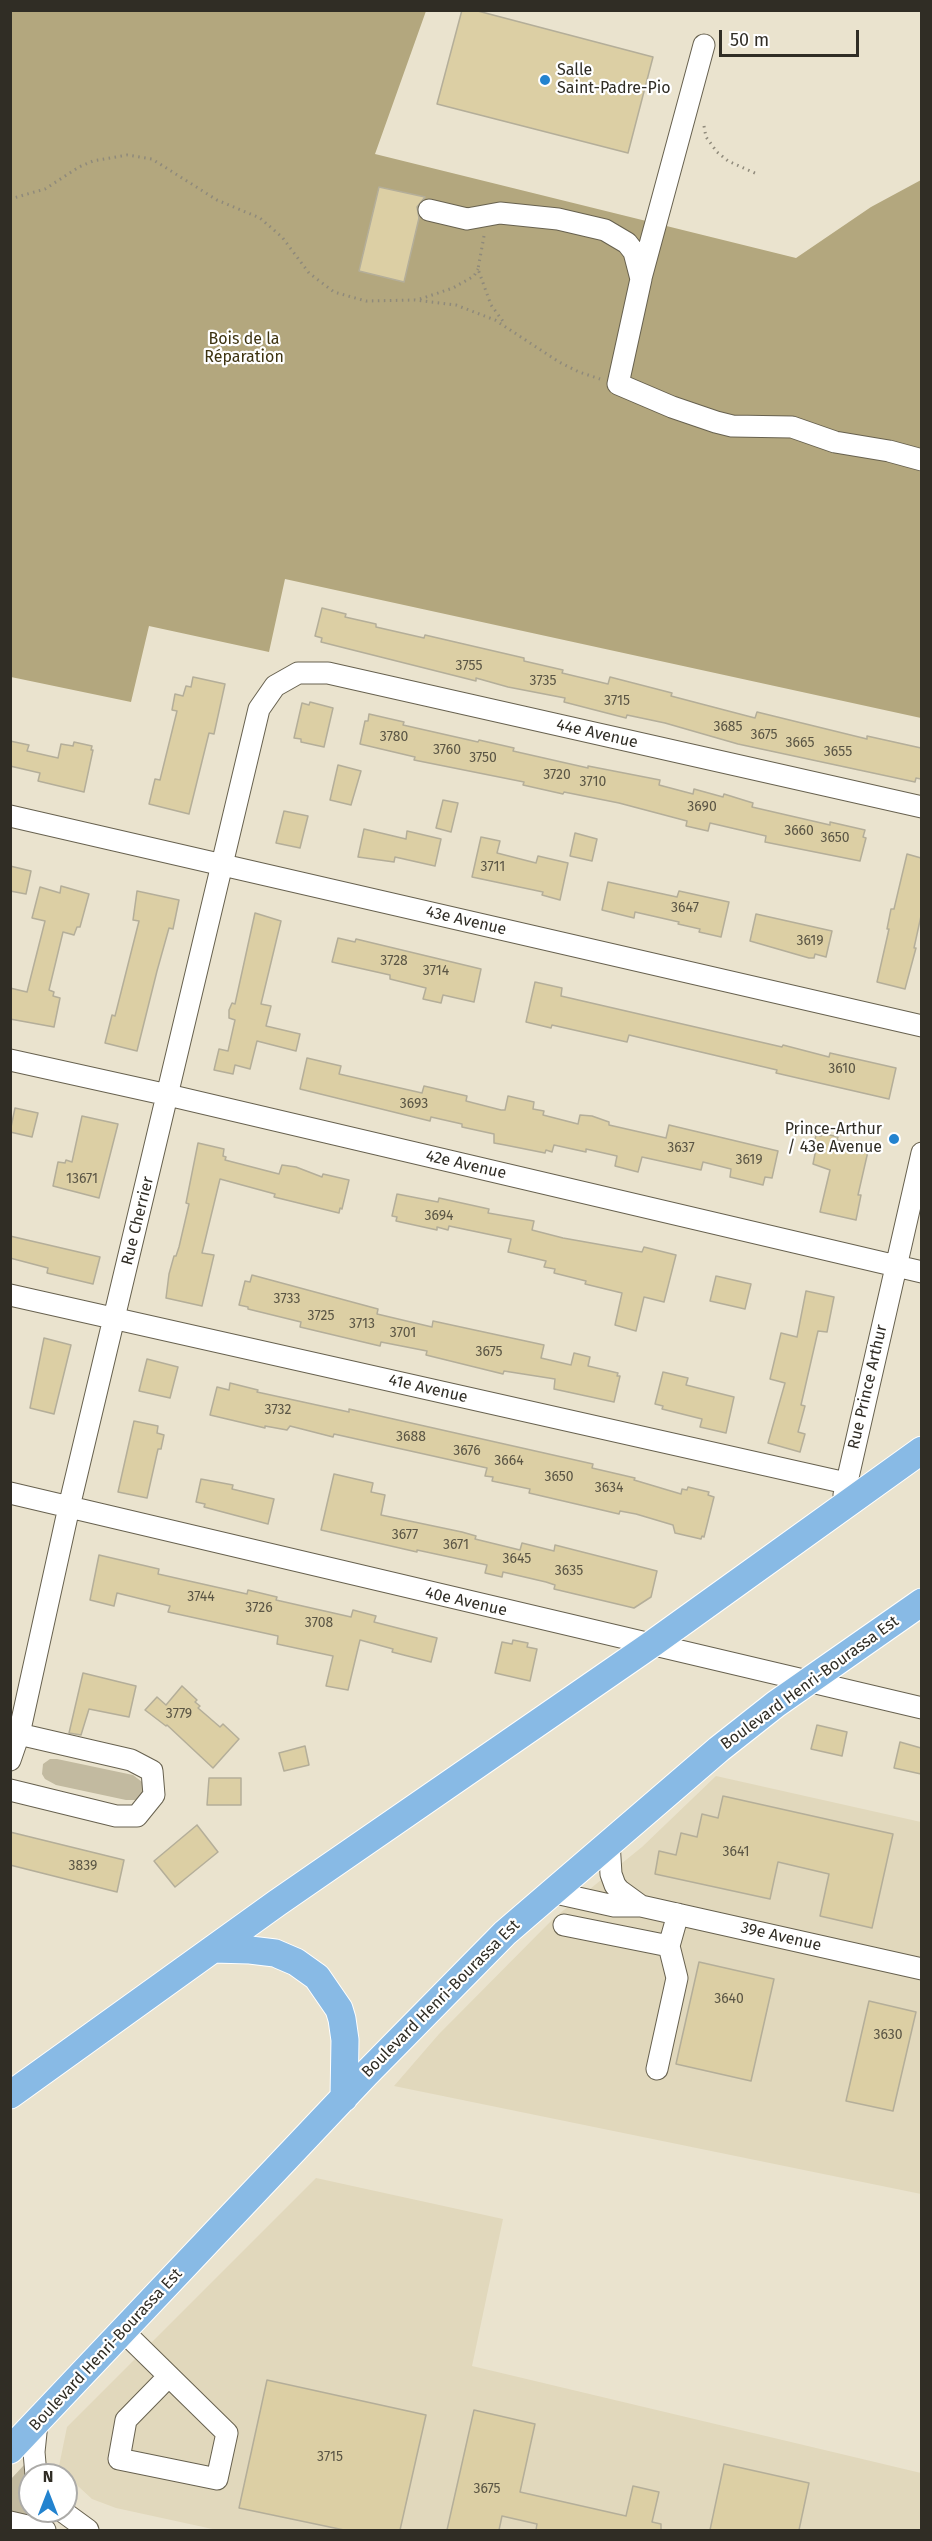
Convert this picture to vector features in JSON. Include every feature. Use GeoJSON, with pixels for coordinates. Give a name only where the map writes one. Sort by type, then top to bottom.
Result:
{"type":"FeatureCollection","features":[{"type":"Feature","properties":{"kind":"main road"},"geometry":{"type":"LineString","coordinates":[[10,2095],[213,1949],[652,1644],[844,1496],[921,1450]]}},
{"type":"Feature","properties":{"kind":"main road","name":"Boulevard Henri-Bourassa Est"},"geometry":{"type":"LineString","coordinates":[[10,2450],[479,1957],[718,1749],[921,1602]]}},
{"type":"Feature","properties":{"kind":"main road"},"geometry":{"type":"LineString","coordinates":[[213,1949],[276,1953],[296,1962],[317,1977],[335,2003],[342,2019],[345,2040],[344,2098]]}},
{"type":"Feature","properties":{"kind":"street"},"geometry":{"type":"LineString","coordinates":[[704,45],[640,279],[618,384],[672,407],[716,422],[732,426],[792,427],[835,442],[889,451],[921,460]]}},
{"type":"Feature","properties":{"kind":"street"},"geometry":{"type":"LineString","coordinates":[[429,210],[467,219],[490,214],[558,219],[605,230],[618,236],[634,252],[640,279]]}},
{"type":"Feature","properties":{"kind":"street","name":"44e Avenue"},"geometry":{"type":"LineString","coordinates":[[276,686],[298,673],[328,673],[921,807]]}},
{"type":"Feature","properties":{"kind":"street","name":"Rue Cherrier"},"geometry":{"type":"LineString","coordinates":[[10,1760],[258,709],[276,686]]}},
{"type":"Feature","properties":{"kind":"street","name":"43e Avenue"},"geometry":{"type":"LineString","coordinates":[[10,816],[921,1026]]}},
{"type":"Feature","properties":{"kind":"street","name":"42e Avenue"},"geometry":{"type":"LineString","coordinates":[[10,1060],[921,1272]]}},
{"type":"Feature","properties":{"kind":"street","name":"Rue Prince Arthur"},"geometry":{"type":"LineString","coordinates":[[844,1496],[921,1153]]}},
{"type":"Feature","properties":{"kind":"street","name":"41e Avenue"},"geometry":{"type":"LineString","coordinates":[[10,1295],[114,1318],[844,1496]]}},
{"type":"Feature","properties":{"kind":"street","name":"40e Avenue"},"geometry":{"type":"LineString","coordinates":[[10,1493],[921,1708]]}},
{"type":"Feature","properties":{"kind":"street"},"geometry":{"type":"LineString","coordinates":[[10,1790],[116,1816],[137,1816],[154,1795],[152,1771],[131,1760],[15,1733]]}},
{"type":"Feature","properties":{"kind":"street","name":"39e Avenue"},"geometry":{"type":"LineString","coordinates":[[609,1842],[611,1874],[615,1885],[618,1890],[640,1906]]}},
{"type":"Feature","properties":{"kind":"street","name":"39e Avenue"},"geometry":{"type":"LineString","coordinates":[[551,1892],[614,1906],[640,1906],[921,1969]]}},
{"type":"Feature","properties":{"kind":"street"},"geometry":{"type":"LineString","coordinates":[[657,2069],[677,1978],[669,1946],[678,1914]]}},
{"type":"Feature","properties":{"kind":"street"},"geometry":{"type":"LineString","coordinates":[[564,1924],[669,1946]]}},
{"type":"Feature","properties":{"kind":"street"},"geometry":{"type":"LineString","coordinates":[[123,2331],[227,2433],[217,2479],[119,2459],[126,2420],[168,2376]]}},
{"type":"Feature","properties":{"kind":"street"},"geometry":{"type":"LineString","coordinates":[[35,2463],[37,2423]]}},
{"type":"Feature","properties":{"kind":"street"},"geometry":{"type":"LineString","coordinates":[[10,2522],[45,2530]]}},
{"type":"Feature","properties":{"kind":"path"},"geometry":{"type":"LineString","coordinates":[[686,115],[702,120],[706,137],[717,152],[728,161],[757,174]]}},
{"type":"Feature","properties":{"kind":"path"},"geometry":{"type":"LineString","coordinates":[[10,200],[45,189],[79,167],[93,161],[127,155],[140,156],[165,167],[228,206],[260,218],[282,237],[309,273],[334,292],[366,301],[415,300],[456,305],[495,320],[579,372],[618,384]]}},
{"type":"Feature","properties":{"kind":"path"},"geometry":{"type":"LineString","coordinates":[[490,214],[478,259],[478,269],[491,305],[509,328]]}},
{"type":"Feature","properties":{"kind":"path"},"geometry":{"type":"LineString","coordinates":[[415,300],[443,294],[474,276],[478,269]]}},
{"type":"Feature","properties":{"kind":"shaded area"},"geometry":{"type":"Polygon","coordinates":[[[50,1759],[133,1775],[142,1782],[144,1792],[136,1800],[126,1800],[56,1785],[45,1779],[42,1774],[43,1764],[50,1759]]]}},
{"type":"Feature","properties":{"kind":"shaded area"},"geometry":{"type":"Polygon","coordinates":[[[716,1776],[921,1822],[921,2194],[394,2086],[439,2034],[554,1918],[642,1847],[716,1776]]]}},
{"type":"Feature","properties":{"kind":"shaded area"},"geometry":{"type":"Polygon","coordinates":[[[316,2178],[503,2219],[472,2366],[921,2473],[921,2530],[217,2530],[116,2508],[92,2499],[78,2486],[78,2463],[60,2463],[67,2427],[316,2178]]]}},
{"type":"Feature","properties":{"kind":"shaded area"},"geometry":{"type":"Polygon","coordinates":[[[18,2471],[18,2514],[11,2513],[11,2479],[18,2471]]]}},
{"type":"Feature","properties":{"kind":"green space","name":"Bois de la Réparation"},"geometry":{"type":"Polygon","coordinates":[[[11,11],[426,11],[375,154],[796,258],[871,207],[921,180],[921,718],[285,579],[269,652],[149,626],[131,702],[11,677],[11,11]]]}},
{"type":"Feature","properties":{"kind":"building","name":"Salle Saint-Padre-Pio"},"geometry":{"type":"Polygon","coordinates":[[[462,10],[474,10],[653,57],[628,153],[437,104],[462,10]]]}},
{"type":"Feature","properties":{"kind":"building"},"geometry":{"type":"Polygon","coordinates":[[[379,187],[425,197],[417,207],[419,218],[404,282],[359,271],[379,187]]]}},
{"type":"Feature","properties":{"kind":"building"},"geometry":{"type":"Polygon","coordinates":[[[322,608],[346,614],[345,617],[376,624],[376,627],[424,638],[425,635],[524,658],[524,661],[563,670],[562,673],[608,684],[610,677],[755,718],[757,712],[867,739],[867,736],[921,748],[921,779],[916,778],[915,782],[738,744],[665,723],[627,715],[626,718],[564,702],[565,698],[476,678],[476,681],[321,642],[322,638],[315,636],[322,608]]]}},
{"type":"Feature","properties":{"kind":"building"},"geometry":{"type":"Polygon","coordinates":[[[193,677],[225,684],[214,734],[209,733],[189,814],[149,804],[155,779],[160,780],[177,711],[172,710],[175,694],[183,696],[186,686],[191,687],[193,677]]]}},
{"type":"Feature","properties":{"kind":"building"},"geometry":{"type":"Polygon","coordinates":[[[310,702],[333,708],[324,747],[301,742],[301,739],[294,738],[302,703],[309,705],[310,702]]]}},
{"type":"Feature","properties":{"kind":"building"},"geometry":{"type":"Polygon","coordinates":[[[369,714],[404,722],[403,725],[514,748],[513,751],[588,768],[588,766],[660,780],[659,785],[693,794],[694,789],[723,797],[724,794],[753,803],[752,807],[830,825],[830,822],[865,830],[863,837],[866,838],[860,861],[765,842],[766,836],[710,823],[708,831],[686,826],[687,821],[619,803],[523,785],[524,782],[414,760],[415,757],[360,744],[365,721],[368,721],[369,714]]]}},
{"type":"Feature","properties":{"kind":"building"},"geometry":{"type":"Polygon","coordinates":[[[10,741],[29,745],[27,751],[58,758],[61,744],[73,746],[74,742],[92,746],[84,792],[38,781],[40,773],[10,766],[10,741]]]}},
{"type":"Feature","properties":{"kind":"building"},"geometry":{"type":"Polygon","coordinates":[[[338,765],[361,771],[351,805],[330,800],[338,765]]]}},
{"type":"Feature","properties":{"kind":"building"},"geometry":{"type":"Polygon","coordinates":[[[443,800],[458,803],[451,832],[436,828],[443,800]]]}},
{"type":"Feature","properties":{"kind":"building"},"geometry":{"type":"Polygon","coordinates":[[[284,811],[308,816],[300,848],[276,843],[284,811]]]}},
{"type":"Feature","properties":{"kind":"building"},"geometry":{"type":"Polygon","coordinates":[[[364,829],[406,839],[407,831],[441,839],[435,866],[395,857],[394,862],[358,857],[364,829]]]}},
{"type":"Feature","properties":{"kind":"building"},"geometry":{"type":"Polygon","coordinates":[[[575,833],[597,839],[592,861],[570,856],[575,833]]]}},
{"type":"Feature","properties":{"kind":"building"},"geometry":{"type":"Polygon","coordinates":[[[481,837],[500,841],[497,853],[536,863],[538,856],[568,863],[560,900],[542,895],[543,892],[472,877],[481,837]]]}},
{"type":"Feature","properties":{"kind":"building"},"geometry":{"type":"Polygon","coordinates":[[[907,854],[921,858],[921,916],[914,948],[916,948],[905,989],[877,982],[889,929],[887,929],[891,909],[894,909],[907,854]]]}},
{"type":"Feature","properties":{"kind":"building"},"geometry":{"type":"Polygon","coordinates":[[[10,866],[31,871],[26,894],[10,891],[10,866]]]}},
{"type":"Feature","properties":{"kind":"building"},"geometry":{"type":"Polygon","coordinates":[[[608,882],[677,897],[679,891],[729,902],[721,937],[699,932],[700,929],[678,924],[679,922],[635,912],[634,918],[602,910],[608,882]]]}},
{"type":"Feature","properties":{"kind":"building"},"geometry":{"type":"Polygon","coordinates":[[[61,886],[89,894],[80,927],[77,927],[74,935],[63,932],[49,990],[54,992],[53,996],[60,998],[54,1027],[10,1019],[10,988],[27,992],[45,921],[32,918],[40,887],[60,893],[61,886]]]}},
{"type":"Feature","properties":{"kind":"building"},"geometry":{"type":"Polygon","coordinates":[[[137,891],[179,900],[173,929],[169,928],[157,971],[137,1051],[105,1043],[112,1015],[115,1016],[139,921],[133,920],[137,891]]]}},
{"type":"Feature","properties":{"kind":"building"},"geometry":{"type":"Polygon","coordinates":[[[255,913],[281,921],[261,1004],[271,1006],[266,1026],[300,1034],[296,1051],[257,1041],[250,1069],[235,1065],[233,1074],[214,1070],[219,1049],[228,1051],[235,1020],[229,1018],[229,1010],[232,1003],[235,1004],[255,913]]]}},
{"type":"Feature","properties":{"kind":"building"},"geometry":{"type":"Polygon","coordinates":[[[756,914],[832,931],[826,957],[815,954],[814,958],[809,958],[750,941],[756,914]]]}},
{"type":"Feature","properties":{"kind":"building"},"geometry":{"type":"Polygon","coordinates":[[[338,938],[355,942],[356,939],[481,969],[474,1002],[443,995],[441,1003],[423,999],[426,988],[390,979],[390,975],[332,962],[338,938]]]}},
{"type":"Feature","properties":{"kind":"building"},"geometry":{"type":"Polygon","coordinates":[[[535,982],[562,988],[561,996],[782,1047],[783,1045],[829,1057],[830,1053],[896,1068],[889,1099],[629,1035],[627,1042],[552,1025],[551,1028],[526,1022],[535,982]]]}},
{"type":"Feature","properties":{"kind":"building"},"geometry":{"type":"Polygon","coordinates":[[[307,1058],[341,1066],[339,1074],[422,1093],[424,1086],[467,1096],[466,1101],[501,1110],[505,1110],[508,1096],[534,1102],[533,1109],[544,1111],[543,1115],[578,1124],[580,1115],[592,1116],[609,1122],[609,1125],[666,1138],[669,1125],[778,1151],[772,1178],[765,1177],[763,1185],[730,1177],[731,1169],[703,1162],[701,1170],[642,1157],[638,1172],[615,1166],[617,1156],[586,1149],[586,1152],[554,1145],[552,1152],[546,1150],[545,1153],[494,1143],[494,1134],[462,1127],[462,1124],[431,1117],[430,1121],[300,1089],[307,1058]]]}},
{"type":"Feature","properties":{"kind":"building"},"geometry":{"type":"Polygon","coordinates":[[[15,1108],[38,1113],[32,1137],[10,1132],[15,1108]]]}},
{"type":"Feature","properties":{"kind":"building"},"geometry":{"type":"Polygon","coordinates":[[[82,1116],[118,1124],[99,1198],[53,1186],[58,1162],[65,1163],[66,1160],[72,1162],[82,1116]]]}},
{"type":"Feature","properties":{"kind":"building"},"geometry":{"type":"Polygon","coordinates":[[[822,1133],[838,1137],[837,1140],[869,1147],[858,1195],[861,1195],[856,1220],[820,1212],[830,1170],[813,1164],[816,1135],[821,1136],[822,1133]]]}},
{"type":"Feature","properties":{"kind":"building"},"geometry":{"type":"Polygon","coordinates":[[[198,1143],[224,1149],[225,1160],[279,1174],[282,1165],[296,1167],[322,1177],[323,1174],[349,1180],[339,1213],[274,1197],[275,1194],[220,1179],[202,1253],[214,1255],[202,1306],[166,1298],[169,1274],[179,1247],[189,1204],[186,1203],[198,1143]]]}},
{"type":"Feature","properties":{"kind":"building"},"geometry":{"type":"Polygon","coordinates":[[[397,1194],[438,1202],[439,1198],[489,1209],[488,1213],[534,1221],[532,1230],[563,1238],[642,1252],[644,1247],[676,1255],[664,1302],[644,1297],[636,1331],[615,1325],[622,1293],[585,1284],[586,1281],[554,1273],[555,1269],[544,1267],[546,1261],[508,1252],[511,1239],[449,1226],[448,1230],[437,1227],[437,1230],[396,1221],[397,1217],[392,1216],[397,1194]]]}},
{"type":"Feature","properties":{"kind":"building"},"geometry":{"type":"Polygon","coordinates":[[[10,1236],[100,1257],[93,1284],[47,1273],[48,1268],[10,1258],[10,1236]]]}},
{"type":"Feature","properties":{"kind":"building"},"geometry":{"type":"Polygon","coordinates":[[[252,1275],[378,1309],[377,1314],[432,1327],[433,1321],[544,1345],[541,1358],[571,1365],[574,1353],[590,1357],[588,1366],[618,1373],[617,1376],[620,1376],[614,1402],[554,1389],[555,1379],[504,1371],[503,1374],[426,1355],[427,1351],[381,1342],[380,1346],[300,1327],[301,1322],[248,1309],[248,1307],[239,1305],[245,1281],[250,1282],[252,1275]]]}},
{"type":"Feature","properties":{"kind":"building"},"geometry":{"type":"Polygon","coordinates":[[[716,1276],[751,1284],[745,1309],[710,1301],[716,1276]]]}},
{"type":"Feature","properties":{"kind":"building"},"geometry":{"type":"Polygon","coordinates":[[[806,1291],[834,1297],[827,1332],[818,1331],[801,1405],[805,1406],[798,1432],[805,1434],[800,1452],[768,1443],[785,1383],[770,1379],[781,1333],[797,1337],[806,1291]]]}},
{"type":"Feature","properties":{"kind":"building"},"geometry":{"type":"Polygon","coordinates":[[[44,1338],[71,1345],[54,1414],[30,1408],[44,1338]]]}},
{"type":"Feature","properties":{"kind":"building"},"geometry":{"type":"Polygon","coordinates":[[[147,1359],[178,1367],[170,1398],[139,1391],[147,1359]]]}},
{"type":"Feature","properties":{"kind":"building"},"geometry":{"type":"Polygon","coordinates":[[[663,1372],[688,1378],[686,1385],[734,1397],[726,1433],[700,1427],[702,1419],[662,1409],[663,1406],[655,1404],[663,1372]]]}},
{"type":"Feature","properties":{"kind":"building"},"geometry":{"type":"Polygon","coordinates":[[[230,1383],[258,1390],[257,1392],[349,1412],[349,1409],[593,1464],[592,1468],[635,1478],[634,1480],[681,1494],[682,1489],[687,1490],[688,1487],[709,1492],[708,1495],[714,1497],[704,1537],[702,1536],[701,1539],[675,1533],[673,1525],[636,1514],[620,1511],[619,1514],[529,1493],[530,1489],[492,1481],[493,1477],[485,1476],[487,1468],[334,1434],[333,1437],[290,1426],[287,1430],[265,1426],[265,1428],[210,1415],[217,1387],[229,1390],[230,1383]]]}},
{"type":"Feature","properties":{"kind":"building"},"geometry":{"type":"Polygon","coordinates":[[[134,1421],[158,1426],[157,1433],[164,1435],[161,1449],[158,1449],[147,1498],[118,1492],[134,1421]]]}},
{"type":"Feature","properties":{"kind":"building"},"geometry":{"type":"Polygon","coordinates":[[[334,1474],[373,1483],[371,1492],[385,1495],[381,1515],[462,1532],[476,1536],[475,1539],[520,1550],[522,1543],[554,1551],[555,1545],[657,1571],[651,1597],[634,1608],[554,1589],[555,1585],[546,1582],[503,1572],[502,1577],[485,1573],[487,1565],[321,1530],[334,1474]]]}},
{"type":"Feature","properties":{"kind":"building"},"geometry":{"type":"Polygon","coordinates":[[[201,1479],[233,1485],[232,1489],[274,1499],[268,1524],[204,1507],[205,1504],[196,1502],[201,1479]]]}},
{"type":"Feature","properties":{"kind":"building"},"geometry":{"type":"Polygon","coordinates":[[[99,1555],[159,1569],[158,1574],[247,1594],[248,1590],[277,1597],[276,1600],[351,1617],[353,1610],[376,1616],[374,1622],[437,1638],[431,1662],[392,1652],[393,1649],[360,1640],[348,1690],[326,1686],[333,1656],[277,1644],[278,1636],[168,1612],[170,1606],[117,1593],[114,1606],[90,1600],[99,1555]]]}},
{"type":"Feature","properties":{"kind":"building"},"geometry":{"type":"Polygon","coordinates":[[[513,1640],[528,1643],[527,1647],[537,1649],[530,1681],[495,1673],[502,1642],[512,1644],[513,1640]]]}},
{"type":"Feature","properties":{"kind":"building"},"geometry":{"type":"Polygon","coordinates":[[[83,1673],[136,1686],[129,1717],[89,1709],[81,1735],[69,1733],[83,1673]]]}},
{"type":"Feature","properties":{"kind":"building"},"geometry":{"type":"Polygon","coordinates":[[[182,1686],[197,1700],[195,1702],[200,1706],[198,1708],[220,1727],[223,1724],[239,1739],[213,1768],[167,1725],[145,1710],[157,1697],[166,1705],[182,1686]]]}},
{"type":"Feature","properties":{"kind":"building"},"geometry":{"type":"Polygon","coordinates":[[[817,1725],[847,1732],[842,1756],[811,1749],[817,1725]]]}},
{"type":"Feature","properties":{"kind":"building"},"geometry":{"type":"Polygon","coordinates":[[[900,1742],[921,1748],[921,1774],[894,1768],[900,1742]]]}},
{"type":"Feature","properties":{"kind":"building"},"geometry":{"type":"Polygon","coordinates":[[[305,1746],[309,1765],[284,1771],[279,1753],[305,1746]]]}},
{"type":"Feature","properties":{"kind":"building"},"geometry":{"type":"Polygon","coordinates":[[[209,1778],[241,1778],[241,1805],[207,1805],[209,1778]]]}},
{"type":"Feature","properties":{"kind":"building"},"geometry":{"type":"Polygon","coordinates":[[[723,1796],[893,1834],[872,1928],[820,1916],[829,1874],[778,1862],[770,1899],[655,1874],[659,1851],[676,1855],[681,1833],[697,1837],[702,1814],[718,1818],[723,1796]]]}},
{"type":"Feature","properties":{"kind":"building"},"geometry":{"type":"Polygon","coordinates":[[[197,1825],[218,1852],[175,1887],[154,1861],[197,1825]]]}},
{"type":"Feature","properties":{"kind":"building"},"geometry":{"type":"Polygon","coordinates":[[[10,1832],[124,1860],[117,1892],[10,1865],[10,1832]]]}},
{"type":"Feature","properties":{"kind":"building"},"geometry":{"type":"Polygon","coordinates":[[[699,1962],[774,1979],[751,2081],[676,2064],[699,1962]]]}},
{"type":"Feature","properties":{"kind":"building"},"geometry":{"type":"Polygon","coordinates":[[[869,2001],[916,2012],[893,2111],[846,2101],[869,2001]]]}},
{"type":"Feature","properties":{"kind":"building"},"geometry":{"type":"Polygon","coordinates":[[[267,2380],[426,2415],[400,2530],[344,2530],[239,2508],[267,2380]]]}},
{"type":"Feature","properties":{"kind":"building"},"geometry":{"type":"Polygon","coordinates":[[[474,2410],[535,2424],[520,2492],[626,2516],[633,2486],[659,2492],[652,2522],[661,2524],[661,2530],[536,2530],[537,2524],[502,2516],[499,2530],[447,2530],[474,2410]]]}},
{"type":"Feature","properties":{"kind":"building"},"geometry":{"type":"Polygon","coordinates":[[[724,2464],[809,2483],[799,2530],[710,2530],[724,2464]]]}},
{"type":"Feature","properties":{"kind":"place","name":"Salle Saint-Padre-Pio"},"geometry":{"type":"Point","coordinates":[545,80]}},
{"type":"Feature","properties":{"kind":"place","name":"Prince-Arthur / 43e Avenue"},"geometry":{"type":"Point","coordinates":[894,1139]}}]}
